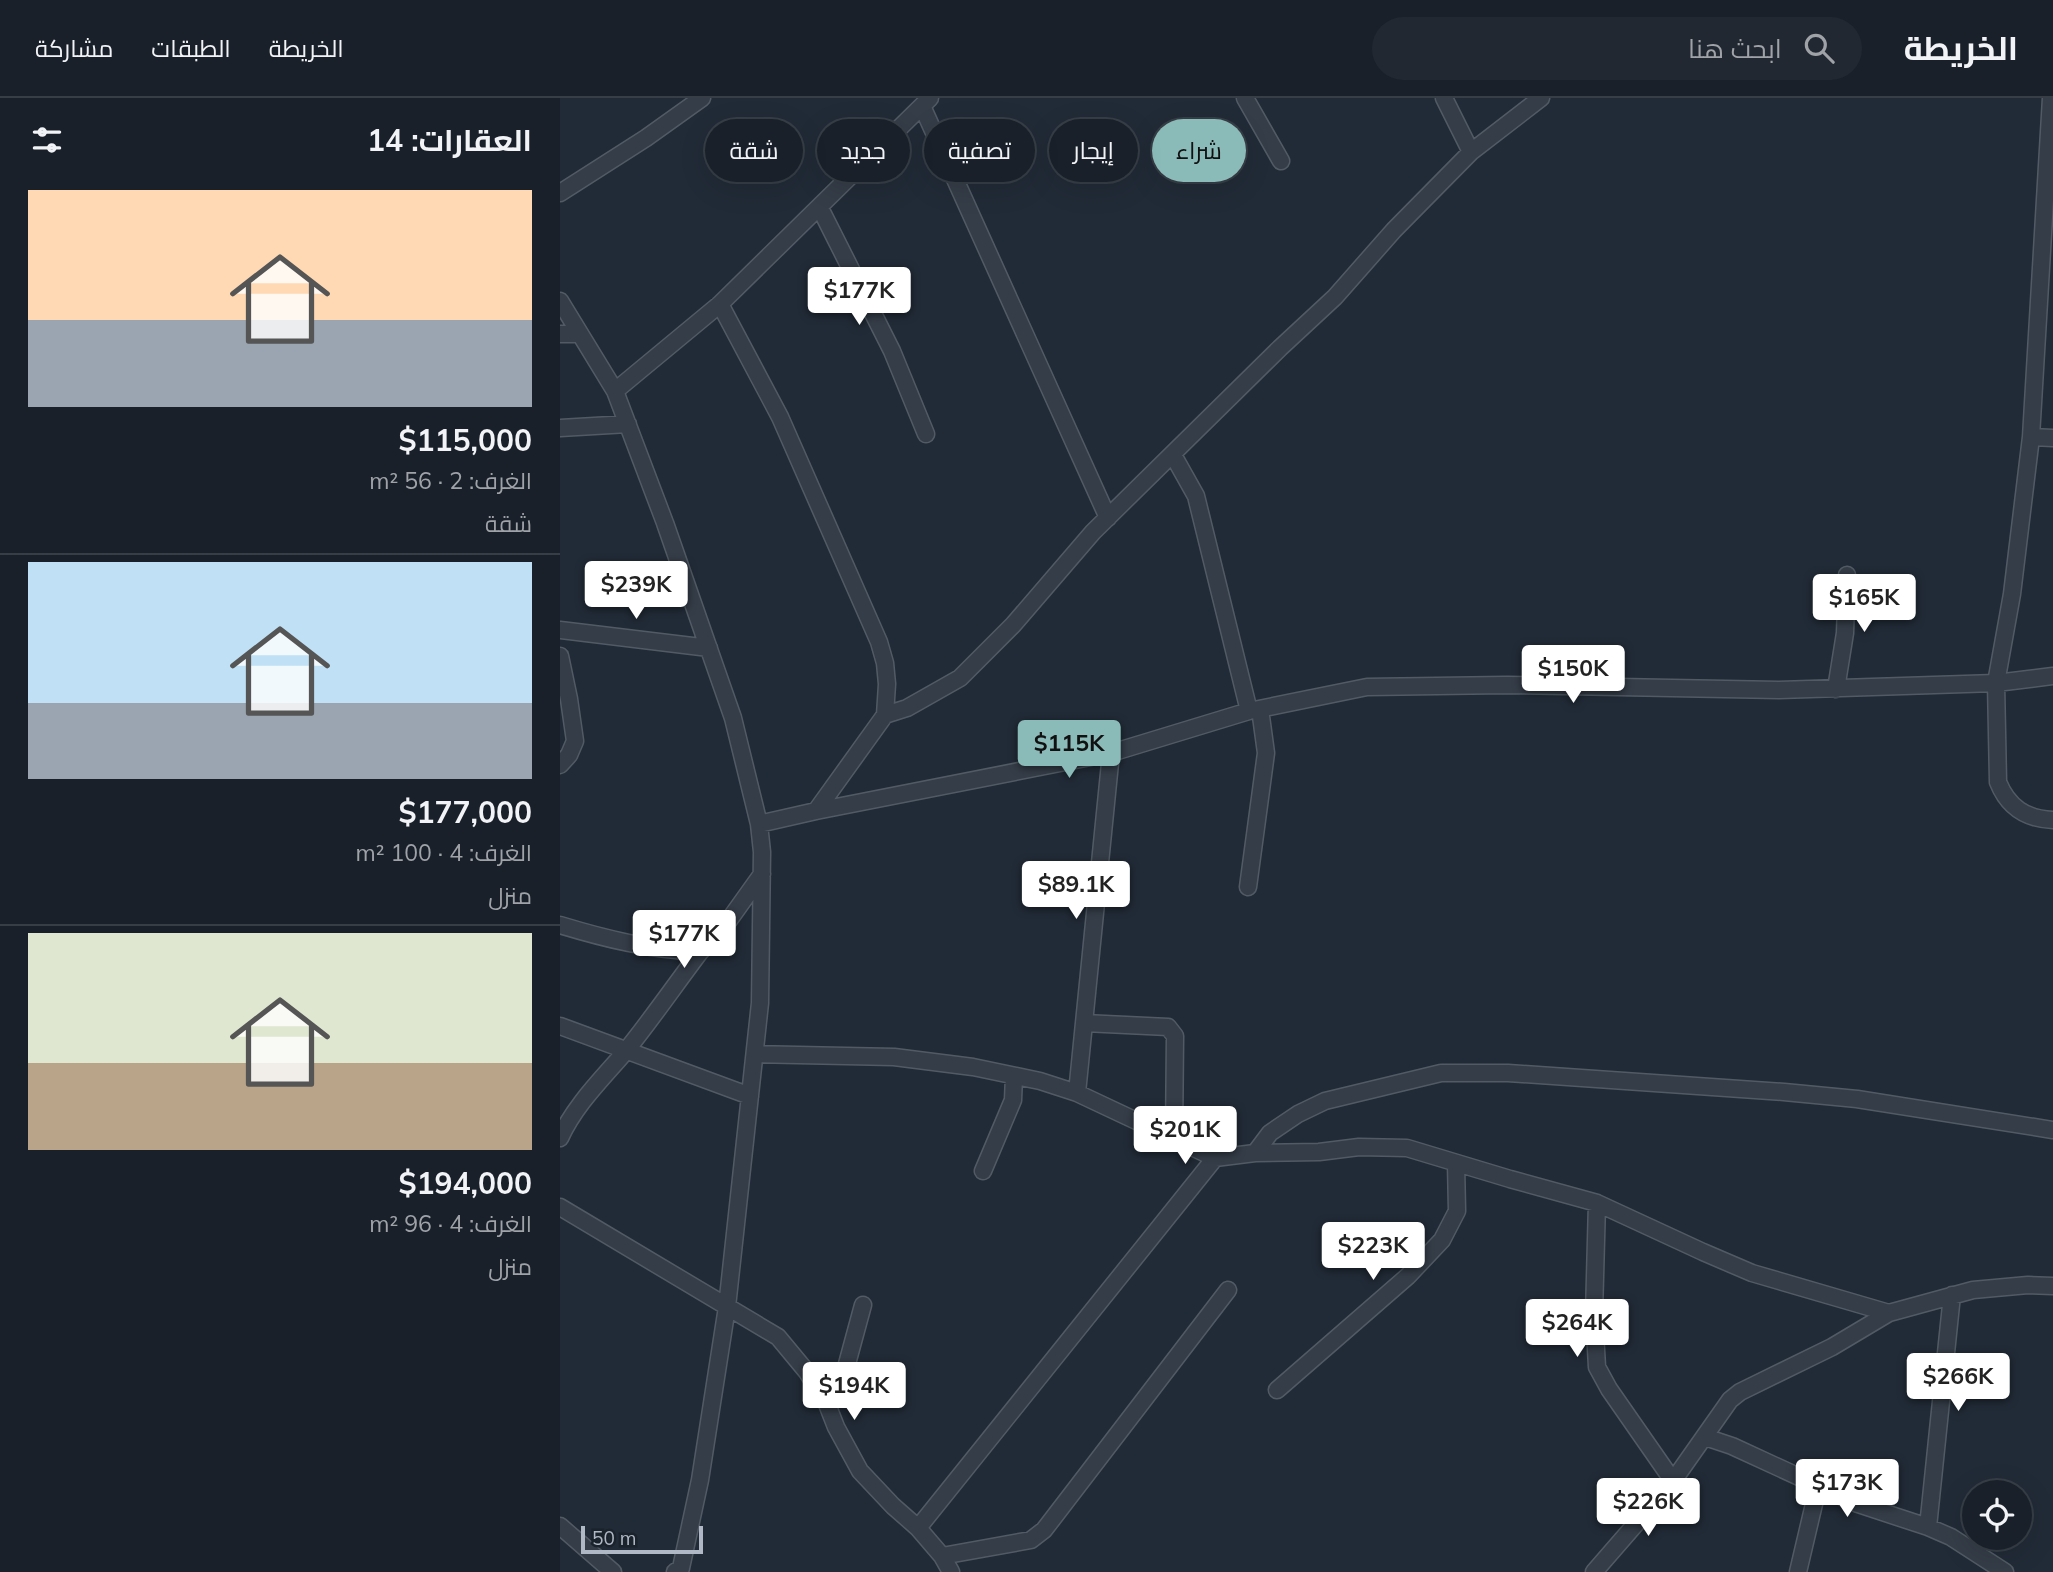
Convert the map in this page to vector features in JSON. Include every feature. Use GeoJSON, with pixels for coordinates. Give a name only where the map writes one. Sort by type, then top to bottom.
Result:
{"type":"FeatureCollection","features":[{"type":"Feature","properties":{"kind":"street"},"geometry":{"type":"LineString","coordinates":[[560,193],[646,138],[702,98]]}},
{"type":"Feature","properties":{"kind":"street"},"geometry":{"type":"LineString","coordinates":[[1245,98],[1281,161]]}},
{"type":"Feature","properties":{"kind":"street"},"geometry":{"type":"LineString","coordinates":[[1444,98],[1471,152]]}},
{"type":"Feature","properties":{"kind":"street"},"geometry":{"type":"LineString","coordinates":[[885,715],[907,708],[960,678],[1013,625],[1108,518],[1335,297],[1394,230],[1471,152],[1541,98]]}},
{"type":"Feature","properties":{"kind":"street"},"geometry":{"type":"LineString","coordinates":[[2051,98],[2031,437],[2012,594],[1996,683],[1998,782],[2003,795],[2028,816],[2053,820]]}},
{"type":"Feature","properties":{"kind":"street"},"geometry":{"type":"LineString","coordinates":[[615,390],[720,304],[926,102],[1108,518]]}},
{"type":"Feature","properties":{"kind":"street"},"geometry":{"type":"LineString","coordinates":[[820,208],[892,351],[926,434]]}},
{"type":"Feature","properties":{"kind":"street"},"geometry":{"type":"LineString","coordinates":[[560,301],[615,390],[628,424],[733,718],[759,824],[762,874],[760,1003],[755,1054],[727,1307],[700,1480],[680,1571]]}},
{"type":"Feature","properties":{"kind":"street"},"geometry":{"type":"LineString","coordinates":[[720,304],[780,417],[879,642],[885,663],[885,715],[816,811]]}},
{"type":"Feature","properties":{"kind":"street"},"geometry":{"type":"LineString","coordinates":[[560,334],[579,334]]}},
{"type":"Feature","properties":{"kind":"street"},"geometry":{"type":"LineString","coordinates":[[560,428],[628,424]]}},
{"type":"Feature","properties":{"kind":"street"},"geometry":{"type":"LineString","coordinates":[[2031,437],[2053,438]]}},
{"type":"Feature","properties":{"kind":"street"},"geometry":{"type":"LineString","coordinates":[[1173,455],[1196,496],[1266,752],[1248,887]]}},
{"type":"Feature","properties":{"kind":"street"},"geometry":{"type":"LineString","coordinates":[[1836,688],[1846,633],[1847,575]]}},
{"type":"Feature","properties":{"kind":"street"},"geometry":{"type":"LineString","coordinates":[[560,630],[709,648]]}},
{"type":"Feature","properties":{"kind":"street"},"geometry":{"type":"LineString","coordinates":[[560,656],[575,741],[569,755],[560,765]]}},
{"type":"Feature","properties":{"kind":"street"},"geometry":{"type":"LineString","coordinates":[[759,824],[1111,752],[1254,710],[1367,687],[1506,685],[1779,690],[1996,683],[2053,676]]}},
{"type":"Feature","properties":{"kind":"street"},"geometry":{"type":"LineString","coordinates":[[1077,1093],[1111,752]]}},
{"type":"Feature","properties":{"kind":"street"},"geometry":{"type":"LineString","coordinates":[[560,1138],[572,1115],[626,1050],[700,952],[727,923],[762,874]]}},
{"type":"Feature","properties":{"kind":"street"},"geometry":{"type":"LineString","coordinates":[[560,925],[608,940],[700,952]]}},
{"type":"Feature","properties":{"kind":"street"},"geometry":{"type":"LineString","coordinates":[[1084,1023],[1168,1027],[1175,1036],[1174,1139]]}},
{"type":"Feature","properties":{"kind":"street"},"geometry":{"type":"LineString","coordinates":[[560,1026],[750,1096]]}},
{"type":"Feature","properties":{"kind":"street"},"geometry":{"type":"LineString","coordinates":[[755,1054],[894,1057],[973,1067],[1040,1081],[1077,1093],[1215,1158],[1359,1147],[1407,1148],[1597,1203],[1752,1273],[1889,1312]]}},
{"type":"Feature","properties":{"kind":"street"},"geometry":{"type":"LineString","coordinates":[[1255,1153],[1270,1133],[1298,1114],[1325,1101],[1441,1073],[1508,1073],[1784,1092],[1892,1104],[2053,1130]]}},
{"type":"Feature","properties":{"kind":"street"},"geometry":{"type":"LineString","coordinates":[[983,1171],[1013,1100],[1014,1076]]}},
{"type":"Feature","properties":{"kind":"street"},"geometry":{"type":"LineString","coordinates":[[918,1528],[1215,1158]]}},
{"type":"Feature","properties":{"kind":"street"},"geometry":{"type":"LineString","coordinates":[[1277,1390],[1408,1276],[1442,1240],[1457,1211],[1455,1163]]}},
{"type":"Feature","properties":{"kind":"street"},"geometry":{"type":"LineString","coordinates":[[1597,1203],[1594,1314],[1597,1367],[1609,1389],[1674,1480]]}},
{"type":"Feature","properties":{"kind":"street"},"geometry":{"type":"LineString","coordinates":[[560,1207],[778,1337],[807,1372],[827,1404],[835,1427],[860,1471],[918,1528],[942,1556],[951,1572]]}},
{"type":"Feature","properties":{"kind":"street"},"geometry":{"type":"LineString","coordinates":[[1594,1572],[1674,1480],[1724,1407],[1740,1392],[1832,1347],[1889,1312],[1995,1287],[2053,1286]]}},
{"type":"Feature","properties":{"kind":"street"},"geometry":{"type":"LineString","coordinates":[[942,1556],[1031,1541],[1044,1530],[1228,1290]]}},
{"type":"Feature","properties":{"kind":"street"},"geometry":{"type":"LineString","coordinates":[[1928,1527],[1952,1295]]}},
{"type":"Feature","properties":{"kind":"street"},"geometry":{"type":"LineString","coordinates":[[827,1404],[844,1376],[863,1306]]}},
{"type":"Feature","properties":{"kind":"street"},"geometry":{"type":"LineString","coordinates":[[1705,1437],[1732,1446],[1858,1504],[1951,1537],[2005,1572]]}},
{"type":"Feature","properties":{"kind":"street"},"geometry":{"type":"LineString","coordinates":[[1798,1572],[1818,1487]]}},
{"type":"Feature","properties":{"kind":"street"},"geometry":{"type":"LineString","coordinates":[[560,1526],[613,1572]]}}]}
